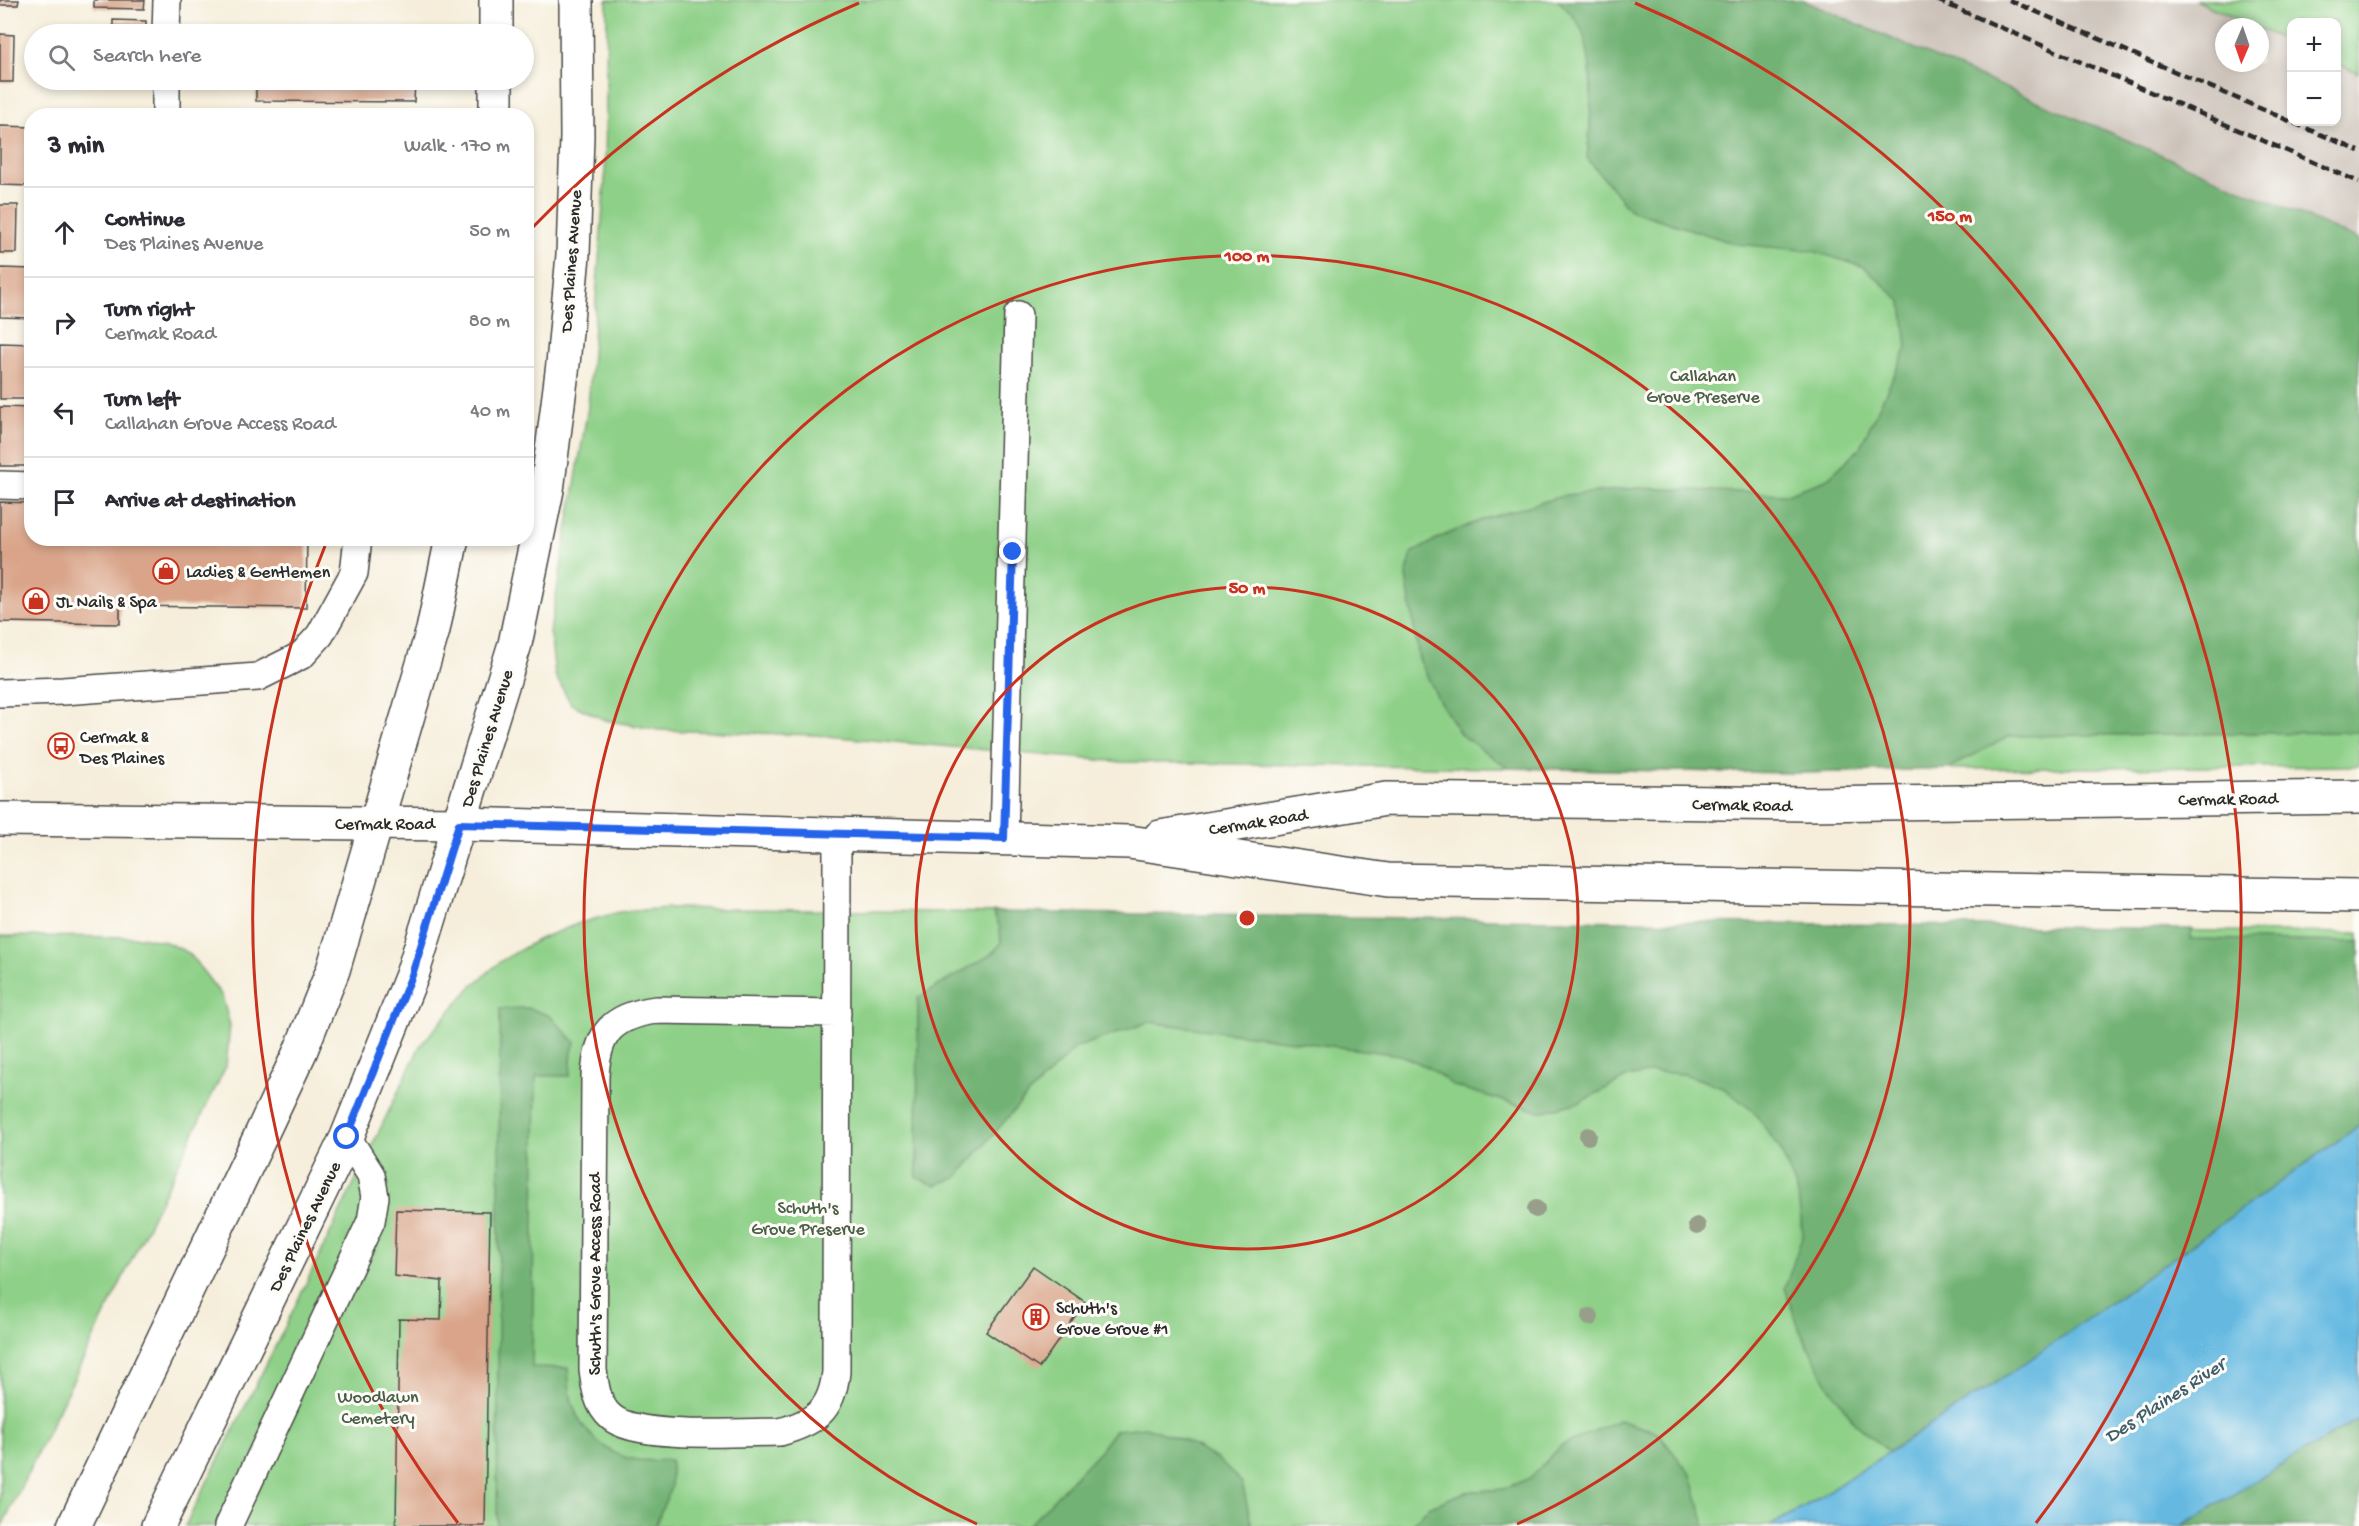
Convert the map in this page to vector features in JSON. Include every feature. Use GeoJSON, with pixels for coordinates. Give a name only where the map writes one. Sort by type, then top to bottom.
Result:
{"type":"FeatureCollection","features":[{"type":"Feature","properties":{"kind":"main road"},"geometry":{"type":"LineString","coordinates":[[496,0],[496,24]]}},
{"type":"Feature","properties":{"kind":"main road","name":"Des Plaines Avenue"},"geometry":{"type":"LineString","coordinates":[[158,1526],[347,1137],[412,975],[515,644],[547,490],[563,364],[573,255],[577,137],[576,0]]}},
{"type":"Feature","properties":{"kind":"main road"},"geometry":{"type":"LineString","coordinates":[[496,90],[496,108]]}},
{"type":"Feature","properties":{"kind":"main road"},"geometry":{"type":"LineString","coordinates":[[74,1526],[300,1052],[333,970],[433,630],[450,546]]}},
{"type":"Feature","properties":{"kind":"main road","name":"Cermak Road"},"geometry":{"type":"LineString","coordinates":[[1129,842],[1386,799],[1806,804],[2359,797]]}},
{"type":"Feature","properties":{"kind":"main road","name":"Cermak Road"},"geometry":{"type":"LineString","coordinates":[[0,819],[459,824],[1129,842],[1388,880],[2359,896]]}},
{"type":"Feature","properties":{"kind":"lane"},"geometry":{"type":"LineString","coordinates":[[166,0],[166,24]]}},
{"type":"Feature","properties":{"kind":"lane"},"geometry":{"type":"LineString","coordinates":[[166,90],[166,108]]}},
{"type":"Feature","properties":{"kind":"lane"},"geometry":{"type":"LineString","coordinates":[[1004,838],[1018,315]]}},
{"type":"Feature","properties":{"kind":"lane"},"geometry":{"type":"LineString","coordinates":[[0,485],[24,486]]}},
{"type":"Feature","properties":{"kind":"lane"},"geometry":{"type":"LineString","coordinates":[[0,693],[74,691],[258,677],[302,655],[320,635],[354,573],[357,546]]}},
{"type":"Feature","properties":{"kind":"lane","name":"Schuth's Grove Access Road"},"geometry":{"type":"LineString","coordinates":[[837,833],[837,1013],[836,1372],[834,1389],[828,1405],[816,1417],[800,1426],[780,1432],[651,1431],[628,1427],[611,1417],[600,1404],[593,1370],[595,1077],[596,1055],[603,1037],[616,1022],[635,1012],[656,1010],[837,1013]]}},
{"type":"Feature","properties":{"kind":"lane"},"geometry":{"type":"LineString","coordinates":[[228,1526],[371,1221],[375,1197],[371,1175],[347,1137]]}},
{"type":"Feature","properties":{"kind":"shaded area"},"geometry":{"type":"Polygon","coordinates":[[[1800,0],[2195,0],[2236,18],[2215,18],[2215,72],[2269,72],[2269,33],[2287,41],[2287,126],[2341,126],[2341,65],[2359,73],[2359,241],[1800,0]]]}},
{"type":"Feature","properties":{"kind":"green space","name":"Callahan Grove Preserve"},"geometry":{"type":"Polygon","coordinates":[[[607,0],[1800,0],[2359,241],[2359,766],[1947,769],[1798,773],[1122,762],[815,735],[659,730],[605,720],[571,704],[555,675],[550,632],[588,407],[605,179],[607,0]]]}},
{"type":"Feature","properties":{"kind":"green space"},"geometry":{"type":"Polygon","coordinates":[[[1558,0],[1802,0],[2359,240],[2359,732],[2010,736],[1947,769],[1798,773],[1508,768],[1461,735],[1438,699],[1419,659],[1406,576],[1412,553],[1443,536],[1484,519],[1566,495],[1639,488],[1787,494],[1826,480],[1859,449],[1907,348],[1902,302],[1864,267],[1813,251],[1736,244],[1630,210],[1587,158],[1591,108],[1588,54],[1579,25],[1558,0]]]}},
{"type":"Feature","properties":{"kind":"green space"},"geometry":{"type":"Polygon","coordinates":[[[2195,0],[2359,0],[2359,73],[2341,65],[2341,18],[2287,18],[2287,41],[2269,33],[2269,18],[2235,18],[2195,0]]]}},
{"type":"Feature","properties":{"kind":"green space","name":"Schuth's Grove Preserve"},"geometry":{"type":"Polygon","coordinates":[[[669,908],[2359,933],[2359,1126],[2011,1373],[1812,1502],[1770,1526],[185,1526],[286,1325],[420,1046],[470,988],[501,961],[539,939],[577,924],[619,912],[669,908]]]}},
{"type":"Feature","properties":{"kind":"green space"},"geometry":{"type":"Polygon","coordinates":[[[993,912],[2191,929],[2191,939],[2359,942],[2359,1126],[2011,1373],[1889,1452],[1855,1423],[1828,1385],[1800,1331],[1785,1288],[1803,1234],[1797,1190],[1779,1147],[1753,1111],[1722,1087],[1684,1074],[1652,1072],[1628,1077],[1580,1102],[1541,1112],[1454,1086],[1428,1067],[1400,1055],[1149,1022],[1075,1048],[1021,1102],[956,1178],[935,1185],[917,1178],[918,998],[990,955],[1001,944],[1000,928],[993,912]]]}},
{"type":"Feature","properties":{"kind":"green space"},"geometry":{"type":"Polygon","coordinates":[[[0,936],[141,937],[166,942],[189,953],[222,996],[230,1025],[226,1066],[2,1526],[0,1526],[0,936]]]}},
{"type":"Feature","properties":{"kind":"green space"},"geometry":{"type":"Polygon","coordinates":[[[528,1008],[550,1016],[575,1042],[570,1076],[536,1076],[532,1367],[568,1368],[571,1396],[577,1415],[590,1433],[607,1448],[627,1458],[671,1460],[671,1487],[655,1526],[497,1526],[500,1009],[528,1008]]]}},
{"type":"Feature","properties":{"kind":"green space"},"geometry":{"type":"Polygon","coordinates":[[[2359,1418],[2359,1526],[2181,1526],[2359,1418]]]}},
{"type":"Feature","properties":{"kind":"green space"},"geometry":{"type":"Polygon","coordinates":[[[1619,1420],[1657,1432],[1691,1475],[1705,1526],[1411,1526],[1429,1507],[1465,1492],[1503,1489],[1530,1478],[1561,1446],[1619,1420]]]}},
{"type":"Feature","properties":{"kind":"green space"},"geometry":{"type":"Polygon","coordinates":[[[1145,1427],[1183,1440],[1217,1459],[1242,1483],[1252,1526],[1025,1526],[1032,1522],[1101,1449],[1115,1430],[1145,1427]]]}},
{"type":"Feature","properties":{"kind":"water","name":"Des Plaines River"},"geometry":{"type":"Polygon","coordinates":[[[2359,1126],[2359,1418],[2181,1526],[1770,1526],[1812,1502],[2011,1373],[2359,1126]]]}},
{"type":"Feature","properties":{"kind":"building"},"geometry":{"type":"Polygon","coordinates":[[[0,0],[19,0],[18,5],[0,5],[0,0]]]}},
{"type":"Feature","properties":{"kind":"building"},"geometry":{"type":"Polygon","coordinates":[[[94,0],[145,0],[144,9],[94,8],[94,0]]]}},
{"type":"Feature","properties":{"kind":"building"},"geometry":{"type":"Polygon","coordinates":[[[113,20],[146,21],[146,24],[113,24],[113,20]]]}},
{"type":"Feature","properties":{"kind":"building"},"geometry":{"type":"Polygon","coordinates":[[[0,34],[14,35],[13,82],[0,82],[0,34]]]}},
{"type":"Feature","properties":{"kind":"building"},"geometry":{"type":"Polygon","coordinates":[[[256,90],[415,90],[414,102],[256,101],[256,90]]]}},
{"type":"Feature","properties":{"kind":"building"},"geometry":{"type":"Polygon","coordinates":[[[0,126],[24,127],[24,186],[0,185],[0,126]]]}},
{"type":"Feature","properties":{"kind":"building"},"geometry":{"type":"Polygon","coordinates":[[[0,205],[18,205],[17,253],[0,253],[0,205]]]}},
{"type":"Feature","properties":{"kind":"building"},"geometry":{"type":"Polygon","coordinates":[[[0,268],[24,269],[24,318],[0,317],[0,268]]]}},
{"type":"Feature","properties":{"kind":"building"},"geometry":{"type":"Polygon","coordinates":[[[0,343],[24,344],[24,399],[0,399],[0,343]]]}},
{"type":"Feature","properties":{"kind":"building"},"geometry":{"type":"Polygon","coordinates":[[[0,407],[24,408],[24,466],[0,466],[0,407]]]}},
{"type":"Feature","properties":{"kind":"building"},"geometry":{"type":"Polygon","coordinates":[[[0,502],[24,503],[24,546],[307,546],[306,608],[120,606],[120,624],[0,622],[0,502]]]}},
{"type":"Feature","properties":{"kind":"building"},"geometry":{"type":"Polygon","coordinates":[[[396,1210],[490,1212],[485,1526],[396,1526],[399,1319],[441,1320],[442,1281],[394,1276],[396,1210]]]}},
{"type":"Feature","properties":{"kind":"building","name":"Schuth's Grove Grove #1"},"geometry":{"type":"Polygon","coordinates":[[[1033,1266],[1085,1302],[1039,1368],[986,1332],[1033,1266]]]}},
{"type":"Feature","properties":{"kind":"railway"},"geometry":{"type":"LineString","coordinates":[[1937,0],[2359,182]]}},
{"type":"Feature","properties":{"kind":"railway"},"geometry":{"type":"LineString","coordinates":[[2009,0],[2359,151]]}},
{"type":"Feature","properties":{"kind":"place","name":"Ladies & Gentlemen"},"geometry":{"type":"Point","coordinates":[166,571]}},
{"type":"Feature","properties":{"kind":"place","name":"JL Nails & Spa"},"geometry":{"type":"Point","coordinates":[36,601]}},
{"type":"Feature","properties":{"kind":"place","name":"Cermak & Des Plaines"},"geometry":{"type":"Point","coordinates":[61,746]}},
{"type":"Feature","properties":{"kind":"place","name":"Schuth's Grove Grove #1"},"geometry":{"type":"Point","coordinates":[1036,1317]}},
{"type":"Feature","properties":{"kind":"route"},"geometry":{"type":"LineString","coordinates":[[347,1137],[412,975],[459,824],[1004,838],[1013,552]]}},
{"type":"Feature","properties":{"kind":"park label","name":"Woodlawn Cemetery"},"geometry":{"type":"Point","coordinates":[378,1406]}}]}
